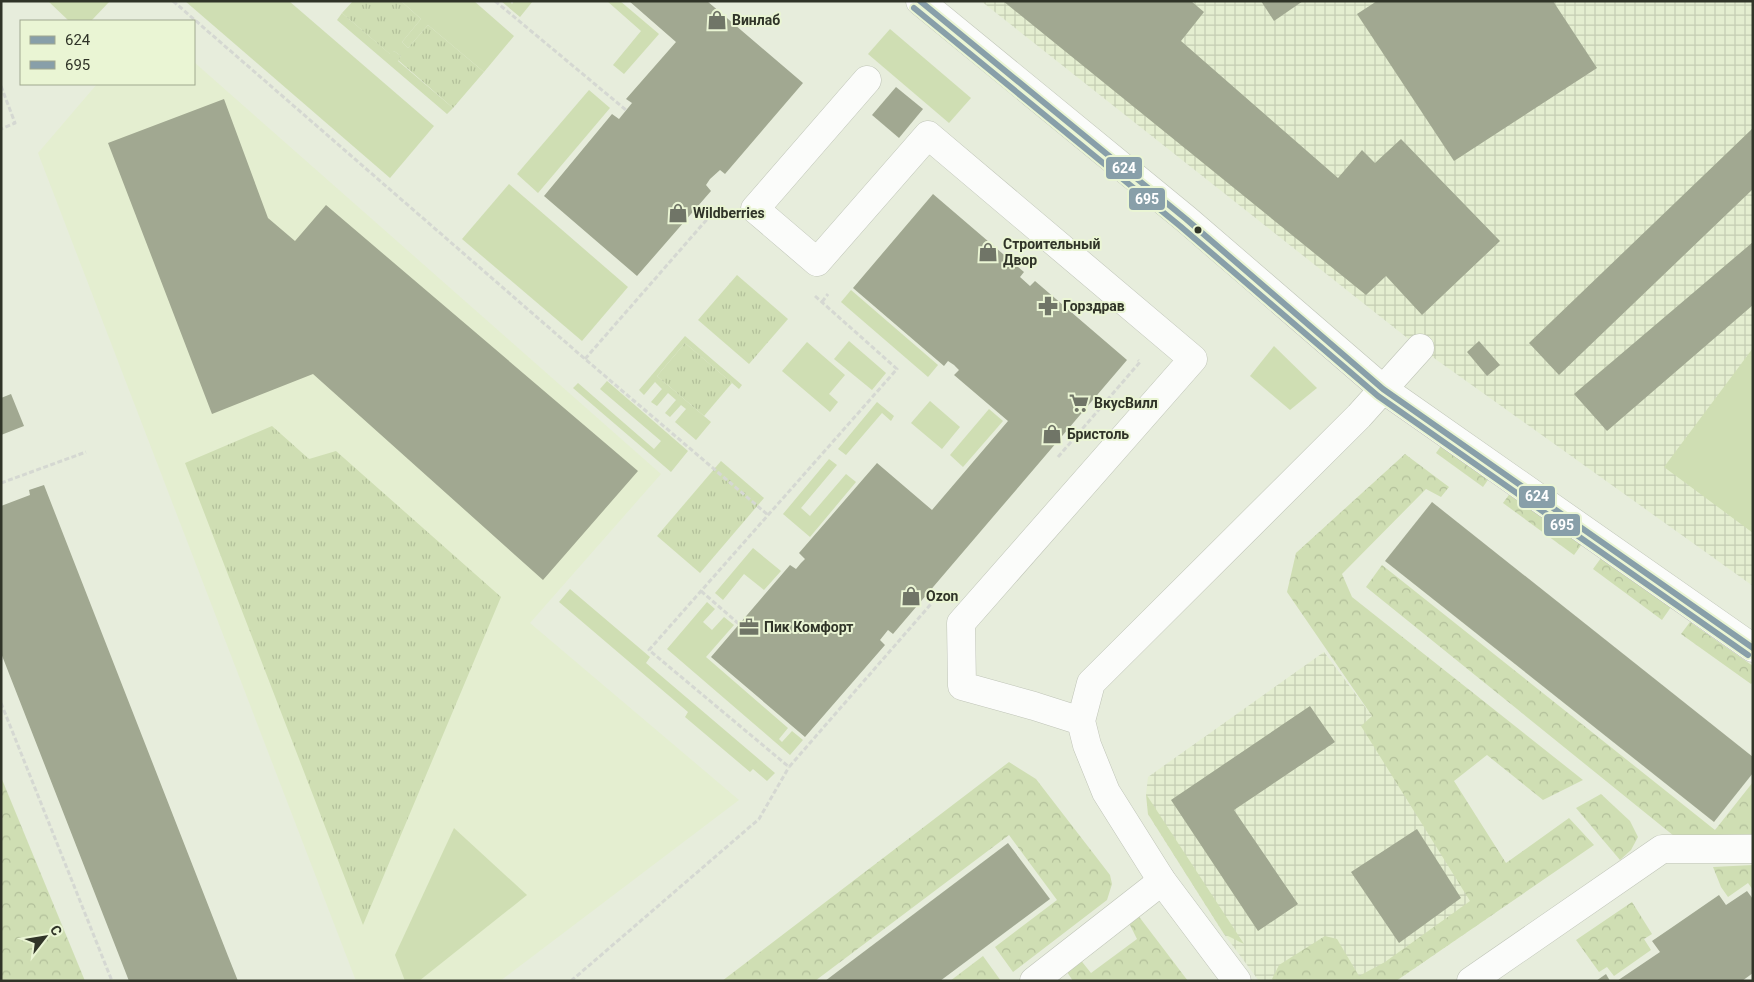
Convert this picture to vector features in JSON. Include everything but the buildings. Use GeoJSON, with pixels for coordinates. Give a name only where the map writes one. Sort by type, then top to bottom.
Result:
{"type":"FeatureCollection","features":[{"type":"Feature","properties":{"kind":"street"},"geometry":{"type":"LineString","coordinates":[[920,1],[1186,218],[1383,390],[1753,648]]}},
{"type":"Feature","properties":{"kind":"street"},"geometry":{"type":"LineString","coordinates":[[867,80],[755,209],[817,262],[928,135],[1193,359],[961,623],[962,686],[1081,721]]}},
{"type":"Feature","properties":{"kind":"street"},"geometry":{"type":"LineString","coordinates":[[1237,981],[1162,881],[1106,792],[1087,745],[1081,721],[1092,683],[1359,416],[1400,368],[1420,348]]}},
{"type":"Feature","properties":{"kind":"street"},"geometry":{"type":"LineString","coordinates":[[1471,981],[1662,849],[1753,849]]}},
{"type":"Feature","properties":{"kind":"street"},"geometry":{"type":"LineString","coordinates":[[1034,981],[1162,881]]}},
{"type":"Feature","properties":{"kind":"path"},"geometry":{"type":"LineString","coordinates":[[173,1],[195,20]]}},
{"type":"Feature","properties":{"kind":"path"},"geometry":{"type":"LineString","coordinates":[[495,1],[626,110]]}},
{"type":"Feature","properties":{"kind":"path"},"geometry":{"type":"LineString","coordinates":[[195,20],[768,515]]}},
{"type":"Feature","properties":{"kind":"path"},"geometry":{"type":"LineString","coordinates":[[1,86],[15,123],[1,129]]}},
{"type":"Feature","properties":{"kind":"path"},"geometry":{"type":"LineString","coordinates":[[586,359],[716,209],[724,215]]}},
{"type":"Feature","properties":{"kind":"path"},"geometry":{"type":"LineString","coordinates":[[822,302],[834,288]]}},
{"type":"Feature","properties":{"kind":"path"},"geometry":{"type":"LineString","coordinates":[[789,768],[649,650],[897,369],[814,296]]}},
{"type":"Feature","properties":{"kind":"path"},"geometry":{"type":"LineString","coordinates":[[1056,460],[1140,362],[1133,356]]}},
{"type":"Feature","properties":{"kind":"path"},"geometry":{"type":"LineString","coordinates":[[1,483],[86,452]]}},
{"type":"Feature","properties":{"kind":"path"},"geometry":{"type":"LineString","coordinates":[[701,591],[739,624]]}},
{"type":"Feature","properties":{"kind":"path"},"geometry":{"type":"LineString","coordinates":[[571,981],[759,819],[789,768],[932,602]]}},
{"type":"Feature","properties":{"kind":"path"},"geometry":{"type":"LineString","coordinates":[[1,703],[112,981]]}},
{"type":"Feature","properties":{"kind":"shaded area"},"geometry":{"type":"Polygon","coordinates":[[[981,1],[1753,1],[1753,586],[1420,348],[981,1]]]}},
{"type":"Feature","properties":{"kind":"shaded area"},"geometry":{"type":"Polygon","coordinates":[[[195,63],[661,474],[530,623],[739,800],[500,981],[356,981],[38,153],[96,85],[195,85],[195,63]]]}},
{"type":"Feature","properties":{"kind":"shaded area"},"geometry":{"type":"Polygon","coordinates":[[[1324,652],[1372,716],[1495,913],[1396,981],[1259,981],[1224,934],[1148,814],[1146,794],[1148,777],[1324,652]]]}},
{"type":"Feature","properties":{"kind":"green space"},"geometry":{"type":"Polygon","coordinates":[[[48,1],[110,1],[92,20],[68,20],[48,1]]]}},
{"type":"Feature","properties":{"kind":"green space"},"geometry":{"type":"Polygon","coordinates":[[[185,1],[289,1],[434,126],[390,178],[185,1]]]}},
{"type":"Feature","properties":{"kind":"green space"},"geometry":{"type":"Polygon","coordinates":[[[353,1],[401,1],[421,19],[402,42],[408,48],[428,25],[484,72],[453,108],[398,60],[401,56],[394,51],[391,55],[342,13],[353,1]]]}},
{"type":"Feature","properties":{"kind":"green space"},"geometry":{"type":"Polygon","coordinates":[[[401,1],[474,1],[514,36],[484,72],[428,25],[408,48],[402,42],[421,19],[401,1]]]}},
{"type":"Feature","properties":{"kind":"green space"},"geometry":{"type":"Polygon","coordinates":[[[501,1],[510,1],[512,4],[514,1],[533,1],[520,17],[501,1]]]}},
{"type":"Feature","properties":{"kind":"green space"},"geometry":{"type":"Polygon","coordinates":[[[607,1],[620,1],[659,34],[624,74],[613,65],[641,31],[607,1]]]}},
{"type":"Feature","properties":{"kind":"green space"},"geometry":{"type":"Polygon","coordinates":[[[342,13],[390,54],[394,51],[401,56],[398,61],[453,108],[447,114],[337,20],[342,13]]]}},
{"type":"Feature","properties":{"kind":"green space"},"geometry":{"type":"Polygon","coordinates":[[[890,29],[971,98],[949,123],[868,54],[890,29]]]}},
{"type":"Feature","properties":{"kind":"green space"},"geometry":{"type":"Polygon","coordinates":[[[589,90],[610,108],[538,193],[517,174],[589,90]]]}},
{"type":"Feature","properties":{"kind":"green space"},"geometry":{"type":"Polygon","coordinates":[[[509,184],[628,287],[582,341],[462,239],[509,184]]]}},
{"type":"Feature","properties":{"kind":"green space"},"geometry":{"type":"Polygon","coordinates":[[[737,275],[788,319],[749,364],[698,320],[737,275]]]}},
{"type":"Feature","properties":{"kind":"green space"},"geometry":{"type":"Polygon","coordinates":[[[851,290],[938,365],[928,377],[841,302],[851,290]]]}},
{"type":"Feature","properties":{"kind":"green space"},"geometry":{"type":"Polygon","coordinates":[[[685,336],[742,385],[739,389],[685,343],[657,376],[711,422],[696,440],[675,422],[686,409],[681,405],[670,417],[665,413],[676,400],[668,393],[657,406],[651,402],[662,389],[655,382],[644,395],[639,390],[685,336]]]}},
{"type":"Feature","properties":{"kind":"green space"},"geometry":{"type":"Polygon","coordinates":[[[849,341],[886,373],[872,390],[834,359],[849,341]]]}},
{"type":"Feature","properties":{"kind":"green space"},"geometry":{"type":"Polygon","coordinates":[[[807,342],[845,375],[829,394],[838,402],[830,412],[782,371],[807,342]]]}},
{"type":"Feature","properties":{"kind":"green space"},"geometry":{"type":"Polygon","coordinates":[[[685,343],[732,383],[704,416],[657,376],[685,343]]]}},
{"type":"Feature","properties":{"kind":"green space"},"geometry":{"type":"Polygon","coordinates":[[[1274,346],[1317,388],[1290,410],[1250,376],[1274,346]]]}},
{"type":"Feature","properties":{"kind":"green space"},"geometry":{"type":"Polygon","coordinates":[[[1753,348],[1753,533],[1664,467],[1753,348]]]}},
{"type":"Feature","properties":{"kind":"green space"},"geometry":{"type":"Polygon","coordinates":[[[607,381],[688,451],[671,472],[573,388],[578,383],[654,449],[661,441],[600,389],[607,381]]]}},
{"type":"Feature","properties":{"kind":"green space"},"geometry":{"type":"Polygon","coordinates":[[[930,401],[960,427],[942,449],[911,423],[930,401]]]}},
{"type":"Feature","properties":{"kind":"green space"},"geometry":{"type":"Polygon","coordinates":[[[877,402],[894,416],[891,421],[882,413],[846,455],[838,449],[877,402]]]}},
{"type":"Feature","properties":{"kind":"green space"},"geometry":{"type":"Polygon","coordinates":[[[989,409],[1003,421],[963,467],[950,455],[989,409]]]}},
{"type":"Feature","properties":{"kind":"green space"},"geometry":{"type":"Polygon","coordinates":[[[272,426],[309,459],[336,451],[501,597],[363,925],[185,463],[272,426]]]}},
{"type":"Feature","properties":{"kind":"green space"},"geometry":{"type":"Polygon","coordinates":[[[1443,443],[1490,477],[1483,487],[1436,453],[1443,443]]]}},
{"type":"Feature","properties":{"kind":"green space"},"geometry":{"type":"Polygon","coordinates":[[[1405,454],[1449,487],[1441,497],[1426,489],[1342,574],[1352,597],[1583,780],[1543,800],[1487,755],[1454,781],[1506,863],[1569,818],[1594,845],[1396,981],[1274,981],[1272,979],[1279,965],[1325,936],[1337,939],[1359,976],[1385,962],[1470,901],[1361,726],[1372,716],[1287,592],[1296,553],[1405,454]]]}},
{"type":"Feature","properties":{"kind":"green space"},"geometry":{"type":"Polygon","coordinates":[[[829,459],[837,465],[801,508],[810,516],[846,474],[856,482],[810,537],[783,514],[829,459]]]}},
{"type":"Feature","properties":{"kind":"green space"},"geometry":{"type":"Polygon","coordinates":[[[721,461],[764,498],[700,573],[657,536],[721,461]]]}},
{"type":"Feature","properties":{"kind":"green space"},"geometry":{"type":"Polygon","coordinates":[[[1511,492],[1582,544],[1574,555],[1503,503],[1511,492]]]}},
{"type":"Feature","properties":{"kind":"green space"},"geometry":{"type":"Polygon","coordinates":[[[753,548],[781,571],[764,590],[744,574],[723,600],[715,593],[753,548]]]}},
{"type":"Feature","properties":{"kind":"green space"},"geometry":{"type":"Polygon","coordinates":[[[1601,558],[1671,607],[1662,620],[1593,569],[1601,558]]]}},
{"type":"Feature","properties":{"kind":"green space"},"geometry":{"type":"Polygon","coordinates":[[[1382,565],[1715,830],[1753,782],[1753,834],[1674,836],[1366,587],[1382,565]]]}},
{"type":"Feature","properties":{"kind":"green space"},"geometry":{"type":"Polygon","coordinates":[[[570,589],[650,657],[646,663],[775,773],[767,781],[753,769],[750,772],[685,717],[688,712],[559,602],[570,589]]]}},
{"type":"Feature","properties":{"kind":"green space"},"geometry":{"type":"Polygon","coordinates":[[[707,602],[715,609],[703,622],[712,630],[724,617],[734,625],[706,657],[788,728],[779,739],[782,742],[792,731],[803,740],[790,755],[667,649],[707,602]]]}},
{"type":"Feature","properties":{"kind":"green space"},"geometry":{"type":"Polygon","coordinates":[[[1690,622],[1753,666],[1753,682],[1751,684],[1681,634],[1690,622]]]}},
{"type":"Feature","properties":{"kind":"green space"},"geometry":{"type":"Polygon","coordinates":[[[1009,762],[1036,779],[1110,875],[1112,884],[1107,900],[1013,972],[995,947],[1057,900],[1009,835],[815,981],[722,981],[1009,762]]]}},
{"type":"Feature","properties":{"kind":"green space"},"geometry":{"type":"Polygon","coordinates":[[[1,777],[85,981],[1,981],[1,777]]]}},
{"type":"Feature","properties":{"kind":"green space"},"geometry":{"type":"Polygon","coordinates":[[[1146,794],[1244,944],[1224,934],[1148,814],[1146,794]]]}},
{"type":"Feature","properties":{"kind":"green space"},"geometry":{"type":"Polygon","coordinates":[[[1601,794],[1630,821],[1638,837],[1631,850],[1620,860],[1576,808],[1601,794]]]}},
{"type":"Feature","properties":{"kind":"green space"},"geometry":{"type":"Polygon","coordinates":[[[454,828],[527,895],[419,981],[405,981],[395,955],[454,828]]]}},
{"type":"Feature","properties":{"kind":"green space"},"geometry":{"type":"Polygon","coordinates":[[[1753,865],[1753,890],[1748,883],[1728,897],[1721,887],[1713,867],[1753,865]]]}},
{"type":"Feature","properties":{"kind":"green space"},"geometry":{"type":"Polygon","coordinates":[[[1632,902],[1652,934],[1644,939],[1651,950],[1614,976],[1607,967],[1599,972],[1576,940],[1632,902]]]}},
{"type":"Feature","properties":{"kind":"green space"},"geometry":{"type":"Polygon","coordinates":[[[1137,914],[1188,981],[1073,981],[1065,969],[1079,958],[1091,973],[1137,939],[1127,919],[1137,914]]]}},
{"type":"Feature","properties":{"kind":"green space"},"geometry":{"type":"Polygon","coordinates":[[[983,956],[1001,981],[950,981],[983,956]]]}},
{"type":"Feature","properties":{"kind":"transit line","name":"624"},"geometry":{"type":"LineString","coordinates":[[920,1],[1186,219],[1383,389],[1753,648]]}},
{"type":"Feature","properties":{"kind":"transit line","name":"695"},"geometry":{"type":"LineString","coordinates":[[914,8],[1180,226],[1378,396],[1748,655]]}},
{"type":"Feature","properties":{"kind":"place","name":"Винлаб"},"geometry":{"type":"Point","coordinates":[717,20]}},
{"type":"Feature","properties":{"kind":"place","name":"Wildberries"},"geometry":{"type":"Point","coordinates":[678,213]}},
{"type":"Feature","properties":{"kind":"place","name":"Строительный Двор"},"geometry":{"type":"Point","coordinates":[988,252]}},
{"type":"Feature","properties":{"kind":"place","name":"Горздрав"},"geometry":{"type":"Point","coordinates":[1048,306]}},
{"type":"Feature","properties":{"kind":"place","name":"ВкусВилл"},"geometry":{"type":"Point","coordinates":[1079,403]}},
{"type":"Feature","properties":{"kind":"place","name":"Бристоль"},"geometry":{"type":"Point","coordinates":[1052,434]}},
{"type":"Feature","properties":{"kind":"place","name":"Ozon"},"geometry":{"type":"Point","coordinates":[911,596]}},
{"type":"Feature","properties":{"kind":"place","name":"Пик Комфорт"},"geometry":{"type":"Point","coordinates":[749,627]}}]}
